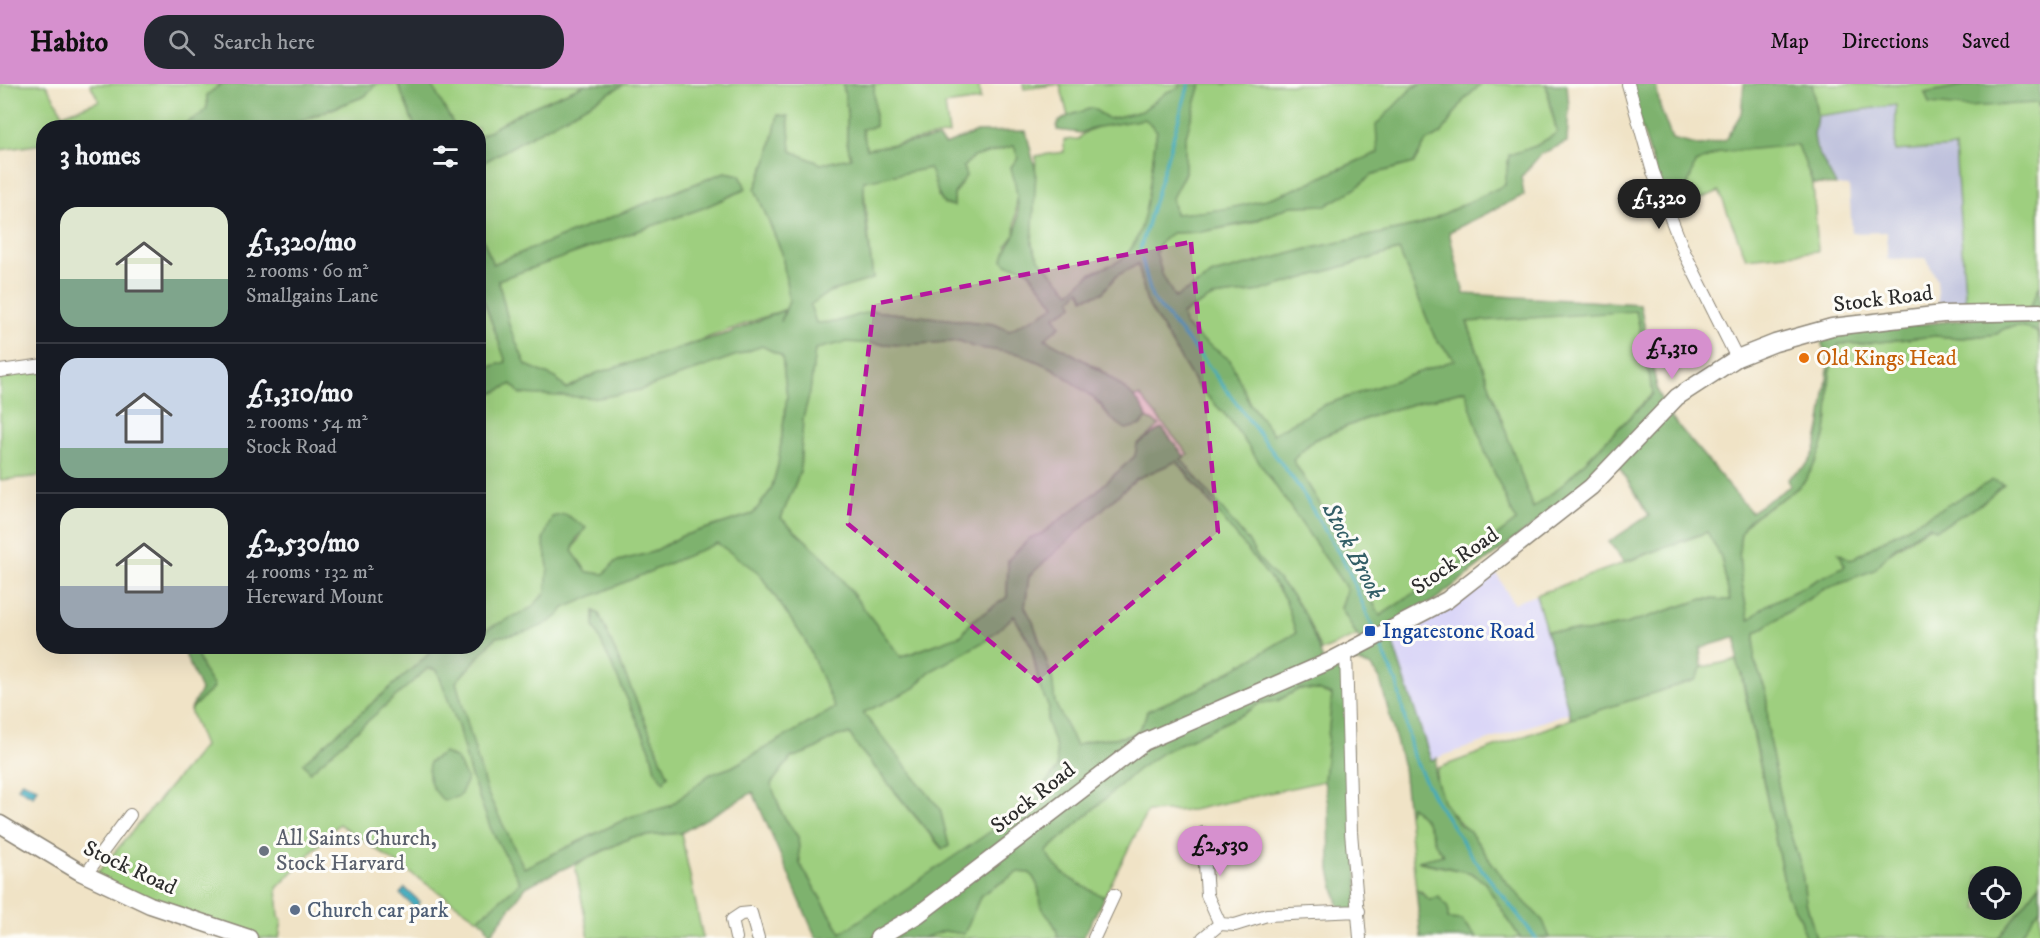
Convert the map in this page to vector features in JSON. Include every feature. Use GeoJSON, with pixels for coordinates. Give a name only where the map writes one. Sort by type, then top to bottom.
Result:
{"type":"FeatureCollection","features":[{"type":"Feature","properties":{"kind":"main road","name":"Stock Road"},"geometry":{"type":"LineString","coordinates":[[878,938],[919,914],[1144,742],[1346,652],[1447,600],[1591,487],[1677,397],[1737,358],[1775,343],[1842,326],[1943,314],[2040,312]]}},
{"type":"Feature","properties":{"kind":"main road","name":"Stock Road"},"geometry":{"type":"LineString","coordinates":[[0,824],[86,874],[150,905],[249,938]]}},
{"type":"Feature","properties":{"kind":"street"},"geometry":{"type":"LineString","coordinates":[[1628,84],[1653,172],[1684,252],[1737,358]]}},
{"type":"Feature","properties":{"kind":"street"},"geometry":{"type":"LineString","coordinates":[[0,371],[36,366]]}},
{"type":"Feature","properties":{"kind":"street"},"geometry":{"type":"LineString","coordinates":[[1346,652],[1351,832],[1360,938]]}},
{"type":"Feature","properties":{"kind":"street"},"geometry":{"type":"LineString","coordinates":[[86,874],[129,815]]}},
{"type":"Feature","properties":{"kind":"street"},"geometry":{"type":"LineString","coordinates":[[1203,832],[1207,895],[1220,924]]}},
{"type":"Feature","properties":{"kind":"street"},"geometry":{"type":"LineString","coordinates":[[1094,938],[1114,895]]}},
{"type":"Feature","properties":{"kind":"street"},"geometry":{"type":"LineString","coordinates":[[1203,938],[1220,924],[1235,925],[1266,915],[1281,913],[1308,915],[1359,911]]}},
{"type":"Feature","properties":{"kind":"street"},"geometry":{"type":"LineString","coordinates":[[736,938],[732,920],[741,914],[751,913],[758,938]]}},
{"type":"Feature","properties":{"kind":"highlighted area"},"geometry":{"type":"Polygon","coordinates":[[[1191,242],[1218,532],[1038,681],[848,524],[874,304],[1191,242]]]}},
{"type":"Feature","properties":{"kind":"shaded area"},"geometry":{"type":"Polygon","coordinates":[[[1896,105],[1955,147],[1966,308],[1939,308],[1937,280],[1926,258],[1887,259],[1887,232],[1852,233],[1849,186],[1836,185],[1816,148],[1814,135],[1817,116],[1896,105]]]}},
{"type":"Feature","properties":{"kind":"shaded area"},"geometry":{"type":"Polygon","coordinates":[[[1495,571],[1513,603],[1536,595],[1570,712],[1431,760],[1390,634],[1495,571]]]}},
{"type":"Feature","properties":{"kind":"green space"},"geometry":{"type":"Polygon","coordinates":[[[0,84],[46,84],[63,114],[99,101],[90,84],[221,84],[207,95],[207,108],[191,120],[36,120],[36,145],[0,150],[0,84]]]}},
{"type":"Feature","properties":{"kind":"green space"},"geometry":{"type":"Polygon","coordinates":[[[221,84],[376,84],[365,96],[302,120],[191,120],[207,108],[207,95],[221,84]]]}},
{"type":"Feature","properties":{"kind":"green space"},"geometry":{"type":"Polygon","coordinates":[[[376,84],[398,84],[412,120],[304,120],[365,96],[376,84]]]}},
{"type":"Feature","properties":{"kind":"green space"},"geometry":{"type":"Polygon","coordinates":[[[398,84],[431,84],[451,120],[412,120],[398,84]]]}},
{"type":"Feature","properties":{"kind":"green space"},"geometry":{"type":"Polygon","coordinates":[[[431,84],[586,84],[523,111],[486,133],[486,120],[451,120],[431,84]]]}},
{"type":"Feature","properties":{"kind":"green space"},"geometry":{"type":"Polygon","coordinates":[[[586,84],[625,84],[486,161],[486,133],[523,111],[586,84]]]}},
{"type":"Feature","properties":{"kind":"green space"},"geometry":{"type":"Polygon","coordinates":[[[625,84],[843,84],[847,109],[847,142],[851,158],[821,164],[791,151],[788,117],[778,115],[769,155],[755,189],[782,253],[789,301],[786,309],[668,352],[597,373],[566,389],[556,378],[526,365],[510,328],[498,280],[703,208],[746,189],[740,175],[725,172],[493,264],[486,246],[486,161],[625,84]]]}},
{"type":"Feature","properties":{"kind":"green space"},"geometry":{"type":"Polygon","coordinates":[[[843,84],[874,84],[875,127],[862,129],[867,149],[938,138],[945,145],[977,132],[1026,131],[1036,172],[1032,244],[1038,258],[1070,292],[1088,276],[1121,260],[1131,250],[1143,219],[1157,131],[1145,119],[1092,128],[1081,133],[1057,130],[1057,123],[1068,116],[1092,108],[1109,119],[1142,111],[1167,92],[1179,88],[1180,84],[1201,84],[1185,139],[1185,172],[1172,198],[1175,214],[1190,213],[1268,199],[1378,153],[1376,125],[1412,88],[1422,84],[1481,84],[1463,101],[1441,134],[1426,141],[1414,163],[1373,174],[1355,189],[1327,205],[1291,206],[1251,222],[1201,232],[1172,233],[1160,243],[1156,253],[1162,274],[1175,298],[1213,274],[1308,249],[1420,225],[1505,185],[1509,155],[1536,146],[1557,133],[1546,84],[1567,84],[1569,108],[1567,142],[1541,154],[1521,177],[1524,195],[1449,232],[1464,294],[1640,304],[1657,389],[1665,410],[1751,512],[1790,486],[1788,479],[1811,459],[1823,411],[1829,358],[1822,345],[1821,336],[2028,312],[2040,285],[2040,310],[2037,312],[2040,346],[2037,332],[2016,326],[2006,328],[1997,334],[1962,338],[1935,336],[1839,344],[1830,372],[1826,431],[1814,466],[1800,486],[1751,519],[1741,534],[1740,565],[1749,620],[1767,605],[1845,566],[1839,553],[1851,560],[1993,480],[2004,484],[1981,504],[1936,530],[1929,526],[1893,549],[1874,570],[1824,589],[1755,633],[1754,660],[1766,691],[1769,740],[1785,818],[1801,866],[1806,902],[1816,938],[1805,938],[1801,919],[1787,896],[1742,675],[1737,664],[1737,637],[1700,648],[1702,667],[1695,680],[1571,719],[1546,630],[1587,632],[1626,624],[1703,599],[1730,600],[1721,557],[1707,532],[1624,562],[1609,542],[1649,515],[1616,462],[1390,634],[1431,760],[1437,758],[1435,776],[1444,803],[1459,824],[1469,831],[1506,882],[1543,921],[1550,938],[1520,938],[1485,883],[1472,873],[1418,861],[1443,855],[1436,845],[1427,822],[1411,806],[1408,814],[1403,767],[1380,679],[1372,667],[1354,661],[1354,648],[1362,644],[1341,608],[1347,589],[1230,420],[1196,384],[1147,303],[1138,264],[1116,276],[1102,293],[1084,298],[1080,290],[1071,299],[1073,306],[1055,316],[1060,326],[1045,339],[1103,372],[1132,395],[1142,407],[1147,418],[1141,425],[1126,429],[1110,418],[1099,402],[1054,369],[1020,354],[973,347],[960,341],[902,345],[846,342],[815,349],[810,392],[803,418],[800,472],[781,518],[827,560],[901,657],[962,635],[971,622],[1007,597],[1008,560],[1030,538],[1040,535],[1089,498],[1135,456],[1137,444],[1162,428],[1185,457],[1181,459],[1248,541],[1258,558],[1293,596],[1306,616],[1324,663],[1346,652],[1359,911],[1340,913],[1330,870],[1329,811],[1324,781],[1332,695],[1318,690],[1299,689],[1277,701],[1260,703],[1245,713],[1165,751],[1137,770],[1046,852],[1064,874],[1104,897],[1083,938],[1058,938],[1054,925],[1041,904],[1034,879],[1030,873],[1018,872],[981,895],[964,934],[944,931],[922,938],[816,938],[753,792],[681,833],[632,837],[537,881],[526,887],[490,935],[485,924],[478,919],[520,883],[491,829],[470,773],[458,726],[437,670],[428,668],[310,772],[303,763],[429,654],[481,654],[456,682],[486,790],[524,868],[630,817],[670,806],[709,775],[732,767],[835,708],[805,640],[759,573],[717,543],[564,608],[552,620],[534,629],[496,637],[486,648],[486,630],[531,608],[546,592],[548,566],[543,540],[552,517],[565,514],[586,528],[577,538],[572,551],[587,572],[604,574],[615,562],[653,552],[682,536],[753,514],[771,490],[778,465],[787,397],[782,356],[762,346],[640,390],[599,398],[520,394],[512,384],[486,397],[486,368],[506,362],[486,306],[486,246],[493,264],[725,172],[740,175],[746,189],[703,208],[498,280],[510,328],[526,365],[556,378],[566,389],[597,373],[729,333],[784,310],[781,322],[789,301],[782,253],[755,189],[769,155],[778,115],[788,116],[791,151],[821,164],[851,158],[847,142],[847,109],[843,84]],[[1014,146],[973,157],[963,167],[966,176],[954,194],[954,206],[944,204],[929,168],[864,181],[864,205],[873,279],[829,292],[810,305],[816,323],[835,322],[872,311],[994,324],[1009,331],[1055,305],[1026,268],[1008,265],[1003,260],[1015,234],[1018,219],[1011,167],[1018,158],[1014,146]],[[1399,250],[1260,291],[1212,297],[1182,314],[1184,324],[1230,360],[1250,404],[1273,434],[1324,405],[1455,360],[1435,338],[1399,250]],[[1636,311],[1467,322],[1533,508],[1560,487],[1653,394],[1636,311]],[[1465,390],[1380,413],[1313,440],[1293,460],[1342,540],[1380,616],[1465,560],[1516,521],[1486,454],[1465,390]],[[1177,461],[1136,479],[1029,576],[1025,607],[1033,622],[1052,678],[1055,703],[1076,746],[1087,741],[1130,736],[1140,728],[1147,711],[1201,688],[1296,633],[1286,601],[1277,587],[1177,461]],[[1014,616],[985,641],[929,672],[915,688],[863,713],[940,809],[949,846],[943,849],[857,746],[850,734],[837,736],[813,750],[791,758],[771,784],[782,814],[798,837],[800,864],[841,933],[1031,804],[1057,768],[1056,748],[1047,722],[1049,707],[1040,688],[1031,645],[1014,616]]]}},
{"type":"Feature","properties":{"kind":"green space"},"geometry":{"type":"Polygon","coordinates":[[[874,84],[979,84],[980,100],[945,105],[949,134],[866,149],[862,129],[875,126],[874,84]]]}},
{"type":"Feature","properties":{"kind":"green space"},"geometry":{"type":"Polygon","coordinates":[[[1023,84],[1060,84],[1024,89],[1023,84]]]}},
{"type":"Feature","properties":{"kind":"green space"},"geometry":{"type":"Polygon","coordinates":[[[1060,84],[1180,84],[1179,88],[1167,92],[1142,111],[1109,119],[1092,108],[1068,116],[1060,84]]]}},
{"type":"Feature","properties":{"kind":"green space"},"geometry":{"type":"Polygon","coordinates":[[[1201,84],[1422,84],[1412,88],[1378,153],[1268,199],[1221,209],[1175,214],[1172,198],[1185,173],[1185,139],[1201,84]]]}},
{"type":"Feature","properties":{"kind":"green space"},"geometry":{"type":"Polygon","coordinates":[[[1481,84],[1546,84],[1557,133],[1536,146],[1509,155],[1505,185],[1420,225],[1308,249],[1213,274],[1175,298],[1162,274],[1156,253],[1160,243],[1172,233],[1201,232],[1251,223],[1291,206],[1327,205],[1355,189],[1373,174],[1414,163],[1426,141],[1441,134],[1463,101],[1481,84]]]}},
{"type":"Feature","properties":{"kind":"green space"},"geometry":{"type":"Polygon","coordinates":[[[1628,84],[1656,84],[1660,107],[1672,139],[1700,146],[1725,140],[1741,114],[1744,84],[1812,84],[1817,116],[1814,135],[1816,148],[1836,185],[1813,184],[1798,145],[1721,152],[1695,163],[1685,194],[1667,208],[1628,84]]]}},
{"type":"Feature","properties":{"kind":"green space"},"geometry":{"type":"Polygon","coordinates":[[[1812,84],[1971,84],[1925,93],[1943,105],[2038,103],[2040,285],[2028,312],[1966,308],[1955,147],[1895,151],[1896,105],[1817,116],[1812,84]]]}},
{"type":"Feature","properties":{"kind":"green space"},"geometry":{"type":"Polygon","coordinates":[[[1971,84],[2040,84],[2040,107],[2038,103],[1965,107],[1929,104],[1925,93],[1971,84]]]}},
{"type":"Feature","properties":{"kind":"green space"},"geometry":{"type":"Polygon","coordinates":[[[1146,119],[1157,131],[1148,198],[1140,231],[1133,246],[1123,258],[1090,274],[1070,293],[1038,258],[1032,244],[1036,156],[1064,152],[1064,140],[1079,139],[1090,130],[1146,119]]]}},
{"type":"Feature","properties":{"kind":"green space"},"geometry":{"type":"Polygon","coordinates":[[[1014,145],[1018,158],[1011,167],[1017,189],[1015,235],[1006,246],[1056,305],[1009,331],[994,324],[872,311],[835,322],[816,323],[810,305],[829,292],[873,279],[863,181],[930,168],[937,183],[938,196],[954,206],[954,194],[966,176],[963,167],[973,157],[1014,145]]]}},
{"type":"Feature","properties":{"kind":"green space"},"geometry":{"type":"Polygon","coordinates":[[[1798,145],[1813,184],[1818,251],[1746,258],[1719,191],[1692,203],[1690,195],[1685,194],[1695,163],[1721,152],[1798,145]]]}},
{"type":"Feature","properties":{"kind":"green space"},"geometry":{"type":"Polygon","coordinates":[[[1399,250],[1435,338],[1455,360],[1324,405],[1273,434],[1250,404],[1230,360],[1184,324],[1182,314],[1212,297],[1260,291],[1399,250]]]}},
{"type":"Feature","properties":{"kind":"green space"},"geometry":{"type":"Polygon","coordinates":[[[1138,264],[1147,303],[1196,384],[1230,420],[1347,589],[1341,608],[1357,636],[1321,651],[1306,616],[1293,596],[1257,558],[1248,541],[1180,459],[1188,454],[1140,396],[1132,397],[1100,369],[1044,339],[1060,326],[1054,316],[1073,306],[1070,299],[1081,289],[1102,293],[1116,276],[1138,264]]]}},
{"type":"Feature","properties":{"kind":"green space"},"geometry":{"type":"Polygon","coordinates":[[[486,308],[507,362],[486,368],[486,308]]]}},
{"type":"Feature","properties":{"kind":"green space"},"geometry":{"type":"Polygon","coordinates":[[[1641,310],[1657,389],[1560,487],[1532,508],[1467,321],[1641,310]]]}},
{"type":"Feature","properties":{"kind":"green space"},"geometry":{"type":"Polygon","coordinates":[[[2021,325],[2037,332],[2040,346],[2040,884],[2022,907],[2022,866],[1968,866],[1968,920],[2012,920],[1998,938],[1816,938],[1806,902],[1801,866],[1785,818],[1769,740],[1766,691],[1754,660],[1755,633],[1824,589],[1848,581],[1930,526],[1981,504],[2003,484],[1993,481],[1851,560],[1840,554],[1845,566],[1767,605],[1748,621],[1739,555],[1741,534],[1751,519],[1800,486],[1814,466],[1826,431],[1830,372],[1839,344],[1935,336],[1962,338],[1997,334],[2002,329],[2021,325]]]}},
{"type":"Feature","properties":{"kind":"green space"},"geometry":{"type":"Polygon","coordinates":[[[960,341],[974,346],[1019,354],[1045,364],[1070,379],[1093,397],[1110,418],[1141,425],[1147,418],[1160,425],[1138,444],[1135,456],[1089,498],[1039,535],[1030,538],[1008,560],[1007,597],[971,622],[962,635],[900,657],[827,560],[781,518],[800,472],[803,418],[810,392],[815,349],[846,342],[902,345],[960,341]]]}},
{"type":"Feature","properties":{"kind":"green space"},"geometry":{"type":"Polygon","coordinates":[[[762,346],[782,356],[787,397],[778,465],[771,490],[753,514],[682,536],[653,552],[615,562],[604,574],[587,572],[572,551],[585,528],[543,540],[548,566],[546,592],[535,605],[526,611],[486,631],[486,396],[512,384],[520,394],[640,390],[762,346]]]}},
{"type":"Feature","properties":{"kind":"green space"},"geometry":{"type":"Polygon","coordinates":[[[36,372],[36,477],[0,480],[0,375],[36,372]]]}},
{"type":"Feature","properties":{"kind":"green space"},"geometry":{"type":"Polygon","coordinates":[[[1466,390],[1486,454],[1516,521],[1465,560],[1380,616],[1342,540],[1293,460],[1314,440],[1380,413],[1466,390]]]}},
{"type":"Feature","properties":{"kind":"green space"},"geometry":{"type":"Polygon","coordinates":[[[1177,461],[1277,587],[1286,601],[1296,633],[1201,688],[1147,711],[1140,728],[1130,735],[1093,740],[1076,746],[1055,703],[1052,678],[1033,622],[1025,607],[1029,575],[1136,479],[1177,461]]]}},
{"type":"Feature","properties":{"kind":"green space"},"geometry":{"type":"Polygon","coordinates":[[[1708,532],[1721,557],[1730,600],[1703,599],[1626,624],[1587,632],[1546,630],[1536,595],[1708,532]]]}},
{"type":"Feature","properties":{"kind":"green space"},"geometry":{"type":"Polygon","coordinates":[[[717,543],[759,573],[805,640],[836,708],[732,767],[709,775],[670,806],[630,817],[524,868],[486,790],[456,682],[481,654],[486,654],[486,648],[496,637],[523,632],[543,625],[559,615],[564,608],[717,543]],[[594,611],[594,626],[650,749],[655,770],[668,775],[599,614],[594,611]]]}},
{"type":"Feature","properties":{"kind":"green space"},"geometry":{"type":"Polygon","coordinates":[[[594,611],[599,614],[668,775],[664,782],[655,770],[650,749],[594,626],[594,611]]]}},
{"type":"Feature","properties":{"kind":"green space"},"geometry":{"type":"Polygon","coordinates":[[[1014,616],[1031,645],[1040,688],[1049,707],[1047,722],[1056,748],[1058,768],[1031,804],[842,934],[800,864],[798,837],[782,814],[770,783],[791,758],[813,750],[837,736],[850,734],[857,746],[942,849],[949,846],[940,809],[862,713],[915,688],[929,672],[985,641],[1014,616]]]}},
{"type":"Feature","properties":{"kind":"green space"},"geometry":{"type":"Polygon","coordinates":[[[185,654],[197,654],[204,672],[214,687],[190,710],[201,690],[185,654]]]}},
{"type":"Feature","properties":{"kind":"green space"},"geometry":{"type":"Polygon","coordinates":[[[197,654],[429,654],[303,763],[310,772],[428,668],[437,670],[458,726],[470,773],[491,829],[520,883],[478,919],[339,824],[277,888],[279,916],[282,920],[279,938],[249,938],[93,878],[204,746],[190,710],[214,687],[204,672],[197,654]]]}},
{"type":"Feature","properties":{"kind":"green space"},"geometry":{"type":"Polygon","coordinates":[[[1738,660],[1787,896],[1801,919],[1805,938],[1550,938],[1535,914],[1504,880],[1478,842],[1444,803],[1437,786],[1438,768],[1571,719],[1694,680],[1702,667],[1738,660]]]}},
{"type":"Feature","properties":{"kind":"green space"},"geometry":{"type":"Polygon","coordinates":[[[1299,689],[1318,690],[1332,695],[1324,781],[1192,810],[1147,812],[1104,897],[1071,879],[1051,860],[1046,852],[1137,770],[1165,751],[1245,713],[1260,703],[1277,701],[1299,689]]]}},
{"type":"Feature","properties":{"kind":"green space"},"geometry":{"type":"Polygon","coordinates":[[[444,753],[457,759],[467,779],[460,796],[444,801],[429,779],[429,762],[444,753]]]}},
{"type":"Feature","properties":{"kind":"green space"},"geometry":{"type":"Polygon","coordinates":[[[1411,806],[1427,822],[1443,856],[1419,862],[1471,873],[1485,883],[1520,938],[1477,938],[1461,920],[1448,919],[1421,891],[1416,889],[1408,814],[1411,806]]]}},
{"type":"Feature","properties":{"kind":"green space"},"geometry":{"type":"Polygon","coordinates":[[[681,833],[703,938],[589,938],[575,865],[632,837],[681,833]]]}},
{"type":"Feature","properties":{"kind":"green space"},"geometry":{"type":"Polygon","coordinates":[[[1018,872],[1030,873],[1034,879],[1041,904],[1054,925],[1058,938],[922,938],[944,931],[964,934],[981,895],[1018,872]]]}},
{"type":"Feature","properties":{"kind":"green space"},"geometry":{"type":"Polygon","coordinates":[[[2040,884],[2040,908],[2018,938],[1998,938],[2012,920],[2022,920],[2022,907],[2040,884]]]}},
{"type":"Feature","properties":{"kind":"green space"},"geometry":{"type":"Polygon","coordinates":[[[1416,889],[1430,900],[1438,896],[1448,908],[1448,919],[1461,920],[1477,938],[1421,938],[1416,889]]]}},
{"type":"Feature","properties":{"kind":"green space"},"geometry":{"type":"Polygon","coordinates":[[[2040,899],[2040,938],[2010,938],[2040,899]]]}},
{"type":"Feature","properties":{"kind":"water"},"geometry":{"type":"Polygon","coordinates":[[[22,781],[37,788],[33,796],[18,788],[22,781]]]}},
{"type":"Feature","properties":{"kind":"water"},"geometry":{"type":"Polygon","coordinates":[[[405,888],[420,902],[415,908],[400,894],[405,888]]]}},
{"type":"Feature","properties":{"kind":"waterway","name":"Stock Brook"},"geometry":{"type":"LineString","coordinates":[[1140,249],[1189,84]]}},
{"type":"Feature","properties":{"kind":"waterway","name":"Stock Brook"},"geometry":{"type":"LineString","coordinates":[[1142,259],[1152,298],[1204,360],[1299,487],[1347,567],[1375,633]]}},
{"type":"Feature","properties":{"kind":"waterway","name":"Stock Brook"},"geometry":{"type":"LineString","coordinates":[[1379,642],[1397,683],[1413,756],[1434,798],[1476,862],[1536,938]]}},
{"type":"Feature","properties":{"kind":"place","name":"Old Kings Head"},"geometry":{"type":"Point","coordinates":[1804,358]}},
{"type":"Feature","properties":{"kind":"place","name":"Ingatestone Road"},"geometry":{"type":"Point","coordinates":[1370,631]}},
{"type":"Feature","properties":{"kind":"place","name":"All Saints Church, Stock Harvard"},"geometry":{"type":"Point","coordinates":[264,851]}},
{"type":"Feature","properties":{"kind":"place","name":"Church car park"},"geometry":{"type":"Point","coordinates":[295,910]}}]}
